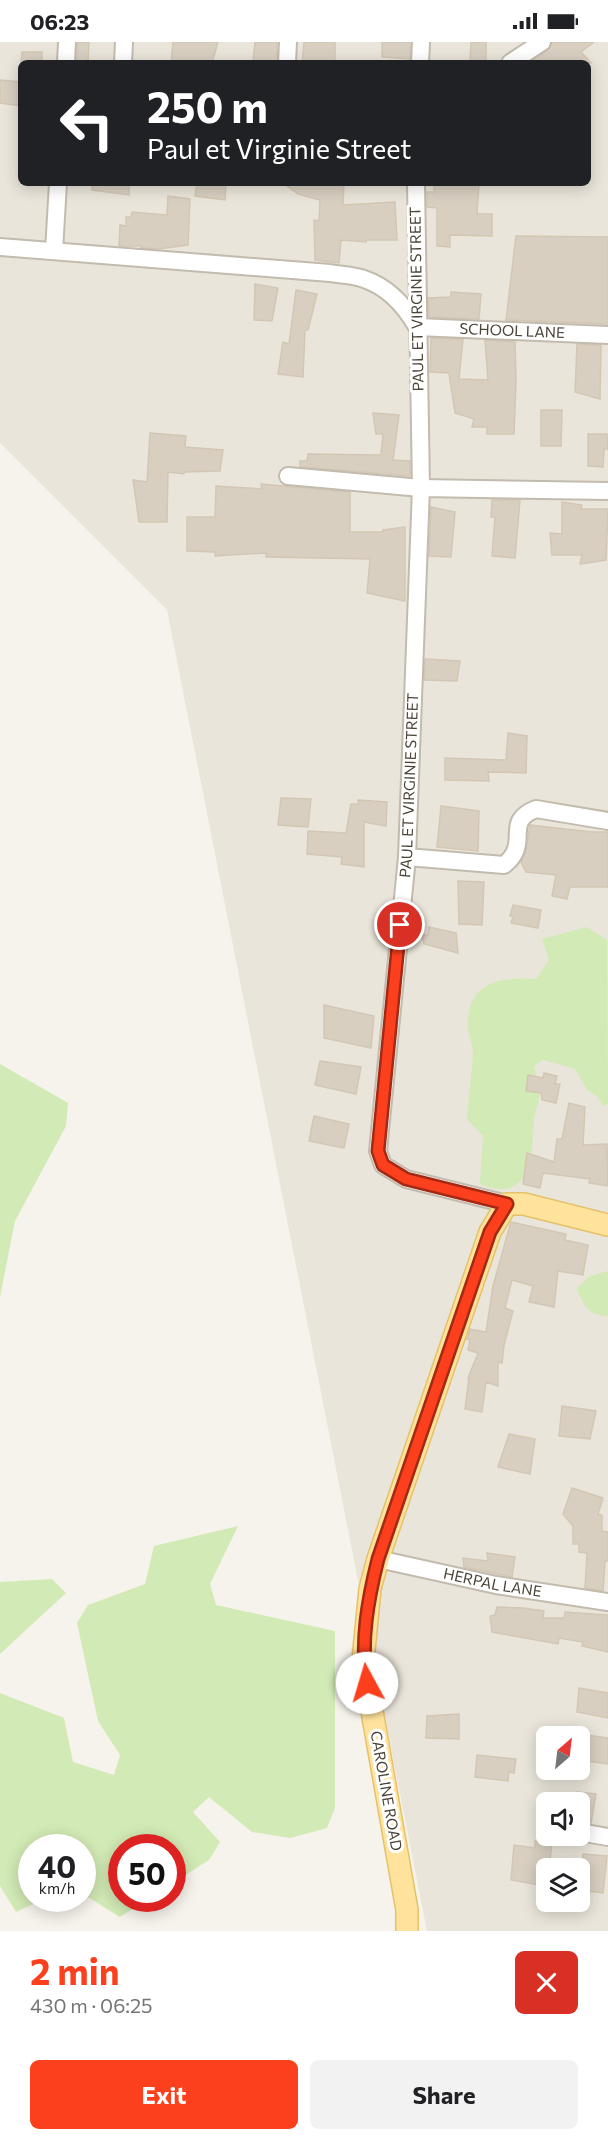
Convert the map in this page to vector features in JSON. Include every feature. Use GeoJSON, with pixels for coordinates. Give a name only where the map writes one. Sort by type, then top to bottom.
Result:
{"type":"FeatureCollection","features":[{"type":"Feature","properties":{"kind":"main road"},"geometry":{"type":"LineString","coordinates":[[507,1204],[524,1204],[608,1226]]}},
{"type":"Feature","properties":{"kind":"main road","name":"CAROLINE ROAD"},"geometry":{"type":"LineString","coordinates":[[407,1931],[407,1910],[363,1660],[370,1588],[490,1232],[507,1204]]}},
{"type":"Feature","properties":{"kind":"street"},"geometry":{"type":"LineString","coordinates":[[66,60],[67,42]]}},
{"type":"Feature","properties":{"kind":"street"},"geometry":{"type":"LineString","coordinates":[[123,60],[124,42]]}},
{"type":"Feature","properties":{"kind":"street"},"geometry":{"type":"LineString","coordinates":[[287,60],[288,42]]}},
{"type":"Feature","properties":{"kind":"street"},"geometry":{"type":"LineString","coordinates":[[420,60],[421,42]]}},
{"type":"Feature","properties":{"kind":"street"},"geometry":{"type":"LineString","coordinates":[[515,60],[543,42]]}},
{"type":"Feature","properties":{"kind":"street"},"geometry":{"type":"LineString","coordinates":[[54,251],[58,186]]}},
{"type":"Feature","properties":{"kind":"street","name":"PAUL ET VIRGINIE STREET"},"geometry":{"type":"LineString","coordinates":[[416,186],[421,488],[407,857],[378,1151],[383,1165],[406,1179],[507,1204]]}},
{"type":"Feature","properties":{"kind":"street"},"geometry":{"type":"LineString","coordinates":[[0,247],[330,273],[364,279],[386,290],[406,308],[417,327]]}},
{"type":"Feature","properties":{"kind":"street","name":"SCHOOL LANE"},"geometry":{"type":"LineString","coordinates":[[417,327],[608,335]]}},
{"type":"Feature","properties":{"kind":"street"},"geometry":{"type":"LineString","coordinates":[[288,476],[421,488],[608,491]]}},
{"type":"Feature","properties":{"kind":"street"},"geometry":{"type":"LineString","coordinates":[[407,857],[504,865],[513,858],[518,845],[518,824],[526,813],[536,809],[608,821]]}},
{"type":"Feature","properties":{"kind":"street","name":"HERPAL LANE"},"geometry":{"type":"LineString","coordinates":[[378,1559],[496,1585],[608,1602]]}},
{"type":"Feature","properties":{"kind":"street"},"geometry":{"type":"LineString","coordinates":[[590,1834],[608,1837]]}},
{"type":"Feature","properties":{"kind":"shaded area"},"geometry":{"type":"Polygon","coordinates":[[[0,42],[608,42],[608,1931],[427,1931],[167,610],[0,443],[0,42]]]}},
{"type":"Feature","properties":{"kind":"green space"},"geometry":{"type":"Polygon","coordinates":[[[587,927],[607,940],[608,1104],[603,1106],[597,1096],[587,1090],[576,1070],[543,1060],[534,1066],[539,1098],[534,1118],[532,1149],[525,1174],[519,1183],[509,1188],[497,1189],[480,1184],[483,1136],[467,1119],[473,1054],[468,1026],[473,999],[488,985],[499,981],[536,979],[549,960],[542,939],[587,927]]]}},
{"type":"Feature","properties":{"kind":"green space"},"geometry":{"type":"Polygon","coordinates":[[[0,1064],[68,1103],[66,1126],[15,1221],[0,1297],[0,1064]]]}},
{"type":"Feature","properties":{"kind":"green space"},"geometry":{"type":"Polygon","coordinates":[[[608,1271],[608,1316],[591,1312],[576,1289],[590,1276],[608,1271]]]}},
{"type":"Feature","properties":{"kind":"green space"},"geometry":{"type":"Polygon","coordinates":[[[238,1526],[210,1584],[216,1605],[335,1631],[335,1808],[327,1828],[290,1838],[252,1832],[209,1797],[193,1812],[220,1842],[209,1860],[186,1875],[186,1834],[108,1834],[108,1910],[96,1902],[96,1834],[18,1834],[18,1911],[16,1912],[0,1886],[0,1693],[64,1718],[73,1762],[114,1775],[120,1755],[98,1721],[77,1623],[88,1605],[145,1584],[154,1546],[238,1526]]]}},
{"type":"Feature","properties":{"kind":"green space"},"geometry":{"type":"Polygon","coordinates":[[[52,1579],[66,1593],[0,1654],[0,1582],[52,1579]]]}},
{"type":"Feature","properties":{"kind":"green space"},"geometry":{"type":"Polygon","coordinates":[[[112,1912],[128,1912],[120,1917],[112,1912]]]}},
{"type":"Feature","properties":{"kind":"building"},"geometry":{"type":"Polygon","coordinates":[[[77,42],[89,42],[88,60],[77,60],[77,42]]]}},
{"type":"Feature","properties":{"kind":"building"},"geometry":{"type":"Polygon","coordinates":[[[173,42],[218,42],[213,60],[171,60],[173,42]]]}},
{"type":"Feature","properties":{"kind":"building"},"geometry":{"type":"Polygon","coordinates":[[[255,42],[277,42],[277,60],[253,60],[255,42]]]}},
{"type":"Feature","properties":{"kind":"building"},"geometry":{"type":"Polygon","coordinates":[[[304,42],[335,42],[335,60],[302,60],[304,42]]]}},
{"type":"Feature","properties":{"kind":"building"},"geometry":{"type":"Polygon","coordinates":[[[382,42],[410,42],[410,59],[382,57],[382,42]]]}},
{"type":"Feature","properties":{"kind":"building"},"geometry":{"type":"Polygon","coordinates":[[[471,42],[486,42],[486,60],[470,60],[471,42]]]}},
{"type":"Feature","properties":{"kind":"building"},"geometry":{"type":"Polygon","coordinates":[[[552,42],[594,42],[581,52],[588,60],[533,60],[548,50],[552,42]]]}},
{"type":"Feature","properties":{"kind":"building"},"geometry":{"type":"Polygon","coordinates":[[[22,52],[42,52],[42,60],[21,60],[22,52]]]}},
{"type":"Feature","properties":{"kind":"building"},"geometry":{"type":"Polygon","coordinates":[[[0,80],[18,82],[18,106],[0,103],[0,80]]]}},
{"type":"Feature","properties":{"kind":"building"},"geometry":{"type":"Polygon","coordinates":[[[92,186],[129,186],[129,195],[92,190],[92,186]]]}},
{"type":"Feature","properties":{"kind":"building"},"geometry":{"type":"Polygon","coordinates":[[[197,186],[226,186],[225,200],[195,196],[197,186]]]}},
{"type":"Feature","properties":{"kind":"building"},"geometry":{"type":"Polygon","coordinates":[[[287,186],[344,186],[343,205],[395,202],[397,240],[366,240],[366,242],[341,240],[339,263],[315,260],[314,220],[319,221],[320,200],[298,194],[287,186]]]}},
{"type":"Feature","properties":{"kind":"building"},"geometry":{"type":"Polygon","coordinates":[[[434,186],[479,186],[477,214],[492,214],[492,236],[450,235],[450,247],[437,246],[437,208],[427,207],[427,192],[434,192],[434,186]]]}},
{"type":"Feature","properties":{"kind":"building"},"geometry":{"type":"Polygon","coordinates":[[[168,196],[190,199],[188,245],[158,249],[119,246],[120,225],[126,226],[126,217],[131,217],[132,212],[167,215],[168,196]]]}},
{"type":"Feature","properties":{"kind":"building"},"geometry":{"type":"Polygon","coordinates":[[[516,236],[608,237],[608,324],[506,320],[516,236]]]}},
{"type":"Feature","properties":{"kind":"building"},"geometry":{"type":"Polygon","coordinates":[[[255,284],[278,288],[272,321],[254,320],[255,284]]]}},
{"type":"Feature","properties":{"kind":"building"},"geometry":{"type":"Polygon","coordinates":[[[296,290],[317,294],[308,330],[305,330],[303,377],[278,374],[283,342],[289,344],[296,290]]]}},
{"type":"Feature","properties":{"kind":"building"},"geometry":{"type":"Polygon","coordinates":[[[451,292],[481,294],[479,319],[429,317],[428,298],[451,297],[451,292]]]}},
{"type":"Feature","properties":{"kind":"building"},"geometry":{"type":"Polygon","coordinates":[[[431,338],[463,339],[459,379],[488,380],[485,340],[515,342],[514,434],[487,434],[487,427],[472,427],[474,419],[455,413],[449,373],[430,372],[431,338]]]}},
{"type":"Feature","properties":{"kind":"building"},"geometry":{"type":"Polygon","coordinates":[[[577,344],[601,345],[600,399],[575,392],[577,344]]]}},
{"type":"Feature","properties":{"kind":"building"},"geometry":{"type":"Polygon","coordinates":[[[541,410],[562,410],[561,446],[541,446],[541,410]]]}},
{"type":"Feature","properties":{"kind":"building"},"geometry":{"type":"Polygon","coordinates":[[[373,413],[399,415],[393,460],[410,461],[410,476],[300,467],[300,461],[307,461],[308,454],[381,455],[383,434],[376,434],[373,413]]]}},
{"type":"Feature","properties":{"kind":"building"},"geometry":{"type":"Polygon","coordinates":[[[150,433],[186,436],[185,447],[223,450],[220,471],[184,472],[184,474],[168,472],[167,522],[139,522],[133,480],[147,482],[150,433]]]}},
{"type":"Feature","properties":{"kind":"building"},"geometry":{"type":"Polygon","coordinates":[[[588,434],[607,434],[608,449],[604,449],[603,467],[588,466],[588,434]]]}},
{"type":"Feature","properties":{"kind":"building"},"geometry":{"type":"Polygon","coordinates":[[[261,484],[350,492],[350,532],[383,532],[383,530],[405,527],[405,601],[367,593],[370,559],[266,557],[266,553],[215,556],[215,552],[187,551],[187,517],[215,517],[216,486],[262,489],[261,484]]]}},
{"type":"Feature","properties":{"kind":"building"},"geometry":{"type":"Polygon","coordinates":[[[492,500],[520,500],[515,558],[492,556],[495,517],[491,517],[492,500]]]}},
{"type":"Feature","properties":{"kind":"building"},"geometry":{"type":"Polygon","coordinates":[[[562,502],[582,505],[581,509],[608,509],[606,560],[580,564],[582,555],[552,555],[550,533],[562,534],[562,502]]]}},
{"type":"Feature","properties":{"kind":"building"},"geometry":{"type":"Polygon","coordinates":[[[431,507],[455,512],[451,557],[429,556],[431,507]]]}},
{"type":"Feature","properties":{"kind":"building"},"geometry":{"type":"Polygon","coordinates":[[[425,659],[460,661],[457,681],[424,680],[425,659]]]}},
{"type":"Feature","properties":{"kind":"building"},"geometry":{"type":"Polygon","coordinates":[[[508,733],[527,736],[526,773],[488,772],[489,781],[445,780],[445,758],[506,760],[508,733]]]}},
{"type":"Feature","properties":{"kind":"building"},"geometry":{"type":"Polygon","coordinates":[[[281,798],[311,799],[308,827],[278,825],[281,798]]]}},
{"type":"Feature","properties":{"kind":"building"},"geometry":{"type":"Polygon","coordinates":[[[358,800],[387,802],[386,826],[364,822],[364,867],[341,864],[342,857],[307,854],[308,831],[346,833],[351,804],[359,804],[358,800]]]}},
{"type":"Feature","properties":{"kind":"building"},"geometry":{"type":"Polygon","coordinates":[[[441,806],[479,811],[478,851],[437,847],[441,806]]]}},
{"type":"Feature","properties":{"kind":"building"},"geometry":{"type":"Polygon","coordinates":[[[530,825],[608,832],[608,887],[570,887],[567,899],[552,896],[556,875],[526,872],[521,862],[526,851],[530,825]]]}},
{"type":"Feature","properties":{"kind":"building"},"geometry":{"type":"Polygon","coordinates":[[[458,881],[484,882],[482,925],[459,924],[458,881]]]}},
{"type":"Feature","properties":{"kind":"building"},"geometry":{"type":"Polygon","coordinates":[[[513,905],[541,910],[538,928],[511,923],[513,905]]]}},
{"type":"Feature","properties":{"kind":"building"},"geometry":{"type":"Polygon","coordinates":[[[429,927],[456,933],[458,953],[424,944],[422,935],[428,935],[429,927]]]}},
{"type":"Feature","properties":{"kind":"building"},"geometry":{"type":"Polygon","coordinates":[[[324,1005],[374,1016],[371,1048],[324,1038],[324,1005]]]}},
{"type":"Feature","properties":{"kind":"building"},"geometry":{"type":"Polygon","coordinates":[[[320,1061],[361,1067],[356,1094],[315,1085],[320,1061]]]}},
{"type":"Feature","properties":{"kind":"building"},"geometry":{"type":"Polygon","coordinates":[[[544,1073],[557,1076],[555,1084],[560,1084],[556,1103],[542,1100],[541,1093],[526,1091],[528,1075],[543,1078],[544,1073]]]}},
{"type":"Feature","properties":{"kind":"building"},"geometry":{"type":"Polygon","coordinates":[[[569,1103],[585,1107],[583,1145],[607,1144],[608,1186],[589,1183],[590,1179],[543,1173],[540,1188],[523,1184],[527,1153],[554,1162],[557,1139],[562,1139],[569,1103]]]}},
{"type":"Feature","properties":{"kind":"building"},"geometry":{"type":"Polygon","coordinates":[[[314,1116],[349,1124],[344,1148],[309,1141],[314,1116]]]}},
{"type":"Feature","properties":{"kind":"building"},"geometry":{"type":"Polygon","coordinates":[[[511,1222],[566,1234],[565,1240],[588,1245],[583,1275],[558,1271],[554,1307],[529,1302],[533,1286],[512,1280],[505,1308],[513,1311],[502,1363],[498,1362],[498,1386],[486,1382],[482,1412],[465,1409],[468,1378],[478,1353],[468,1350],[470,1340],[467,1339],[470,1329],[486,1332],[493,1286],[511,1222]]]}},
{"type":"Feature","properties":{"kind":"building"},"geometry":{"type":"Polygon","coordinates":[[[562,1406],[596,1411],[590,1439],[559,1436],[562,1406]]]}},
{"type":"Feature","properties":{"kind":"building"},"geometry":{"type":"Polygon","coordinates":[[[509,1434],[535,1439],[530,1474],[498,1467],[509,1434]]]}},
{"type":"Feature","properties":{"kind":"building"},"geometry":{"type":"Polygon","coordinates":[[[572,1488],[603,1498],[598,1514],[602,1515],[602,1531],[608,1532],[608,1561],[605,1561],[603,1591],[585,1588],[587,1553],[579,1552],[579,1544],[573,1544],[573,1526],[563,1514],[572,1488]]]}},
{"type":"Feature","properties":{"kind":"building"},"geometry":{"type":"Polygon","coordinates":[[[487,1553],[515,1557],[512,1577],[464,1567],[463,1558],[488,1561],[487,1553]]]}},
{"type":"Feature","properties":{"kind":"building"},"geometry":{"type":"Polygon","coordinates":[[[497,1607],[544,1611],[543,1618],[564,1618],[565,1612],[608,1615],[608,1652],[582,1646],[583,1642],[559,1638],[558,1644],[492,1632],[490,1616],[495,1615],[497,1607]]]}},
{"type":"Feature","properties":{"kind":"building"},"geometry":{"type":"Polygon","coordinates":[[[579,1688],[608,1693],[608,1718],[577,1712],[579,1688]]]}},
{"type":"Feature","properties":{"kind":"building"},"geometry":{"type":"Polygon","coordinates":[[[459,1714],[459,1739],[426,1738],[427,1716],[459,1714]]]}},
{"type":"Feature","properties":{"kind":"building"},"geometry":{"type":"Polygon","coordinates":[[[590,1736],[608,1738],[608,1764],[590,1762],[590,1736]]]}},
{"type":"Feature","properties":{"kind":"building"},"geometry":{"type":"Polygon","coordinates":[[[477,1755],[516,1759],[514,1773],[509,1772],[508,1781],[475,1777],[477,1755]]]}},
{"type":"Feature","properties":{"kind":"building"},"geometry":{"type":"Polygon","coordinates":[[[590,1793],[596,1794],[590,1823],[590,1793]]]}},
{"type":"Feature","properties":{"kind":"building"},"geometry":{"type":"Polygon","coordinates":[[[535,1841],[536,1846],[552,1846],[550,1858],[536,1858],[536,1884],[511,1880],[514,1845],[535,1848],[535,1841]]]}},
{"type":"Feature","properties":{"kind":"building"},"geometry":{"type":"Polygon","coordinates":[[[583,1854],[607,1856],[603,1893],[590,1891],[590,1858],[583,1858],[583,1854]]]}},
{"type":"Feature","properties":{"kind":"route"},"geometry":{"type":"LineString","coordinates":[[367,1683],[363,1660],[370,1588],[378,1559],[490,1232],[507,1204],[406,1179],[383,1165],[378,1151],[400,925]]}}]}
